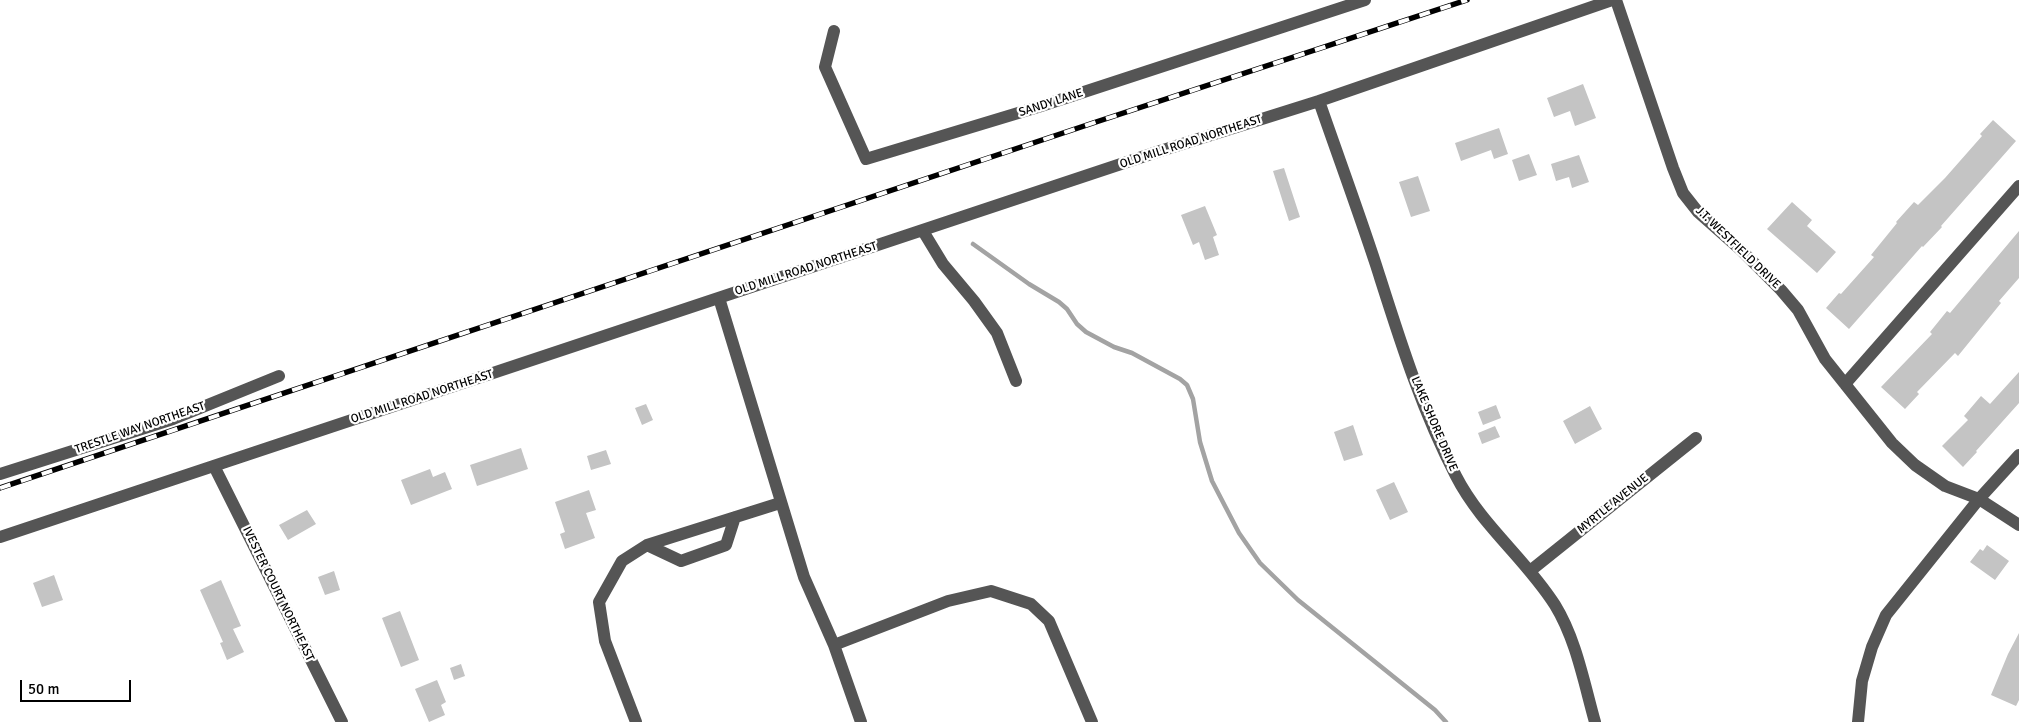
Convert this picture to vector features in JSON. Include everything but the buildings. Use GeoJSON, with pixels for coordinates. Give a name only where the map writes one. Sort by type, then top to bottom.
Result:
{"type":"FeatureCollection","features":[{"type":"Feature","properties":{"kind":"street","name":"SANDY LANE"},"geometry":{"type":"LineString","coordinates":[[834,31],[825,67],[866,159],[1038,107],[1365,0]]}},
{"type":"Feature","properties":{"kind":"street","name":"OLD MILL ROAD NORTHEAST"},"geometry":{"type":"LineString","coordinates":[[0,537],[1157,152],[1319,101],[1578,5],[1612,0]]}},
{"type":"Feature","properties":{"kind":"street","name":"J.T. WESTFIELD DRIVE"},"geometry":{"type":"LineString","coordinates":[[1616,0],[1672,168],[1683,193],[1698,212],[1782,290],[1798,310],[1825,359],[1892,443],[1915,465],[1946,486],[1979,499],[2019,525]]}},
{"type":"Feature","properties":{"kind":"street","name":"LAKE SHORE DRIVE"},"geometry":{"type":"LineString","coordinates":[[1319,101],[1367,236],[1412,377],[1437,435],[1457,478],[1486,522],[1530,571],[1555,606],[1572,642],[1595,722]]}},
{"type":"Feature","properties":{"kind":"street"},"geometry":{"type":"LineString","coordinates":[[1845,384],[2019,186]]}},
{"type":"Feature","properties":{"kind":"street"},"geometry":{"type":"LineString","coordinates":[[923,231],[943,264],[974,301],[997,333],[1016,381]]}},
{"type":"Feature","properties":{"kind":"street"},"geometry":{"type":"LineString","coordinates":[[719,298],[804,577],[834,645],[861,722]]}},
{"type":"Feature","properties":{"kind":"street","name":"TRESTLE WAY NORTHEAST"},"geometry":{"type":"LineString","coordinates":[[0,474],[173,420],[278,376]]}},
{"type":"Feature","properties":{"kind":"street","name":"MYRTLE AVENUE"},"geometry":{"type":"LineString","coordinates":[[1530,571],[1696,438]]}},
{"type":"Feature","properties":{"kind":"street"},"geometry":{"type":"LineString","coordinates":[[1858,722],[1862,681],[1872,646],[1886,615],[1979,499],[2019,455]]}},
{"type":"Feature","properties":{"kind":"street","name":"IVESTER COURT NORTHEAST"},"geometry":{"type":"LineString","coordinates":[[214,466],[342,722]]}},
{"type":"Feature","properties":{"kind":"street"},"geometry":{"type":"LineString","coordinates":[[636,722],[605,642],[599,602],[622,561],[647,545],[780,503]]}},
{"type":"Feature","properties":{"kind":"street"},"geometry":{"type":"LineString","coordinates":[[647,545],[681,561],[726,545],[735,517]]}},
{"type":"Feature","properties":{"kind":"street"},"geometry":{"type":"LineString","coordinates":[[834,645],[948,601],[992,592],[1031,604],[1049,621],[1092,722]]}},
{"type":"Feature","properties":{"kind":"waterway"},"geometry":{"type":"LineString","coordinates":[[973,244],[1029,284],[1059,302],[1086,332],[1114,347],[1132,353],[1180,379],[1187,385],[1193,399],[1200,442],[1212,481],[1239,533],[1260,563],[1298,600],[1435,710],[1446,722]]}},
{"type":"Feature","properties":{"kind":"railway"},"geometry":{"type":"LineString","coordinates":[[0,488],[1467,0]]}}]}
